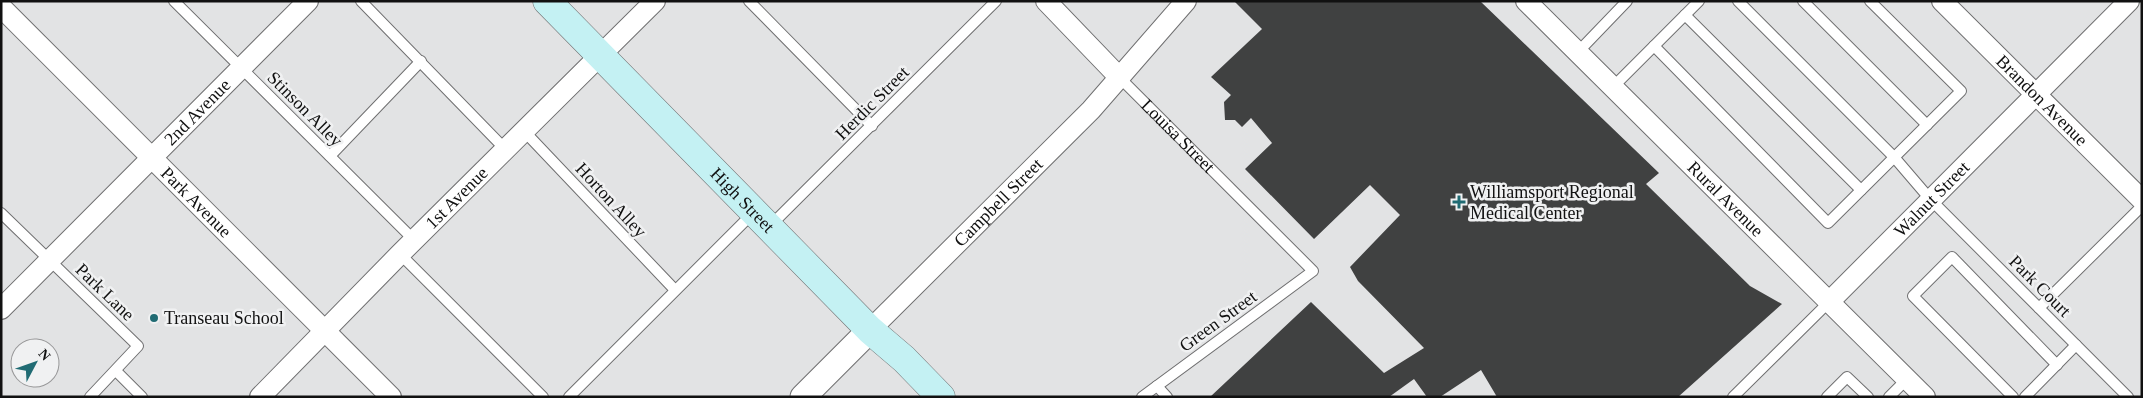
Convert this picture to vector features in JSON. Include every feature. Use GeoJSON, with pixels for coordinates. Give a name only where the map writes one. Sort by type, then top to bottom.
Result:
{"type":"FeatureCollection","features":[{"type":"Feature","properties":{"kind":"main road","name":"High Street"},"geometry":{"type":"LineString","coordinates":[[547,1],[870,330],[904,359],[941,397]]}},
{"type":"Feature","properties":{"kind":"street","name":"2nd Avenue"},"geometry":{"type":"LineString","coordinates":[[1,309],[308,1]]}},
{"type":"Feature","properties":{"kind":"street","name":"1st Avenue"},"geometry":{"type":"LineString","coordinates":[[260,397],[324,330],[655,1]]}},
{"type":"Feature","properties":{"kind":"street","name":"Louisa Street"},"geometry":{"type":"LineString","coordinates":[[1046,1],[1120,78]]}},
{"type":"Feature","properties":{"kind":"street","name":"Campbell Street"},"geometry":{"type":"LineString","coordinates":[[803,397],[1044,159],[1120,78],[1186,1]]}},
{"type":"Feature","properties":{"kind":"street","name":"Rural Avenue"},"geometry":{"type":"LineString","coordinates":[[1526,1],[1925,397]]}},
{"type":"Feature","properties":{"kind":"street","name":"Brandon Avenue"},"geometry":{"type":"LineString","coordinates":[[1942,1],[2142,200]]}},
{"type":"Feature","properties":{"kind":"street","name":"Walnut Street"},"geometry":{"type":"LineString","coordinates":[[1830,301],[2035,93],[2129,1]]}},
{"type":"Feature","properties":{"kind":"street","name":"Park Avenue"},"geometry":{"type":"LineString","coordinates":[[1,7],[391,397]]}},
{"type":"Feature","properties":{"kind":"lane","name":"Stinson Alley"},"geometry":{"type":"LineString","coordinates":[[174,1],[330,156],[407,247],[543,397]]}},
{"type":"Feature","properties":{"kind":"lane"},"geometry":{"type":"LineString","coordinates":[[361,1],[506,150]]}},
{"type":"Feature","properties":{"kind":"lane"},"geometry":{"type":"LineString","coordinates":[[749,1],[872,126]]}},
{"type":"Feature","properties":{"kind":"lane","name":"Herdic Street"},"geometry":{"type":"LineString","coordinates":[[569,397],[675,290],[872,126],[996,1]]}},
{"type":"Feature","properties":{"kind":"lane"},"geometry":{"type":"LineString","coordinates":[[1578,52],[1627,1]]}},
{"type":"Feature","properties":{"kind":"lane"},"geometry":{"type":"LineString","coordinates":[[1614,87],[1699,1]]}},
{"type":"Feature","properties":{"kind":"lane","name":"Park Court"},"geometry":{"type":"LineString","coordinates":[[1738,1],[1894,158],[1930,199],[2128,397]]}},
{"type":"Feature","properties":{"kind":"lane"},"geometry":{"type":"LineString","coordinates":[[1803,1],[1927,125]]}},
{"type":"Feature","properties":{"kind":"lane"},"geometry":{"type":"LineString","coordinates":[[1654,46],[1828,223],[1961,91],[1870,1]]}},
{"type":"Feature","properties":{"kind":"lane"},"geometry":{"type":"LineString","coordinates":[[1685,15],[1861,190]]}},
{"type":"Feature","properties":{"kind":"lane"},"geometry":{"type":"LineString","coordinates":[[330,156],[421,61]]}},
{"type":"Feature","properties":{"kind":"lane","name":"Louisa Street"},"geometry":{"type":"LineString","coordinates":[[1120,78],[1313,271]]}},
{"type":"Feature","properties":{"kind":"lane","name":"Horton Alley"},"geometry":{"type":"LineString","coordinates":[[524,131],[675,290]]}},
{"type":"Feature","properties":{"kind":"lane"},"geometry":{"type":"LineString","coordinates":[[2039,308],[2142,206]]}},
{"type":"Feature","properties":{"kind":"lane","name":"Park Lane"},"geometry":{"type":"LineString","coordinates":[[1,213],[138,346],[116,371]]}},
{"type":"Feature","properties":{"kind":"lane"},"geometry":{"type":"LineString","coordinates":[[2013,397],[1913,296],[1952,257],[2057,365]]}},
{"type":"Feature","properties":{"kind":"lane","name":"Green Street"},"geometry":{"type":"LineString","coordinates":[[1142,397],[1313,271]]}},
{"type":"Feature","properties":{"kind":"lane","name":"Walnut Street"},"geometry":{"type":"LineString","coordinates":[[1733,397],[1830,301]]}},
{"type":"Feature","properties":{"kind":"lane"},"geometry":{"type":"LineString","coordinates":[[2026,397],[2076,345]]}},
{"type":"Feature","properties":{"kind":"lane"},"geometry":{"type":"LineString","coordinates":[[90,397],[116,371],[142,397]]}},
{"type":"Feature","properties":{"kind":"lane"},"geometry":{"type":"LineString","coordinates":[[1827,397],[1847,377],[1868,397]]}},
{"type":"Feature","properties":{"kind":"lane"},"geometry":{"type":"LineString","coordinates":[[1889,397],[1907,379]]}},
{"type":"Feature","properties":{"kind":"lane"},"geometry":{"type":"LineString","coordinates":[[1157,386],[1167,397]]}},
{"type":"Feature","properties":{"kind":"building"},"geometry":{"type":"Polygon","coordinates":[[[1234,1],[1480,1],[1659,173],[1646,184],[1750,286],[1782,304],[1678,397],[1497,397],[1481,370],[1440,397],[1427,397],[1414,379],[1389,397],[1210,397],[1311,302],[1384,373],[1424,348],[1358,281],[1350,267],[1400,215],[1370,185],[1314,239],[1245,169],[1272,143],[1251,118],[1242,127],[1235,120],[1225,120],[1224,102],[1231,95],[1211,77],[1262,29],[1234,1]]]}},
{"type":"Feature","properties":{"kind":"place","name":"Williamsport Regional Medical Center"},"geometry":{"type":"Point","coordinates":[1459,202]}},
{"type":"Feature","properties":{"kind":"place","name":"Transeau School"},"geometry":{"type":"Point","coordinates":[154,318]}}]}
